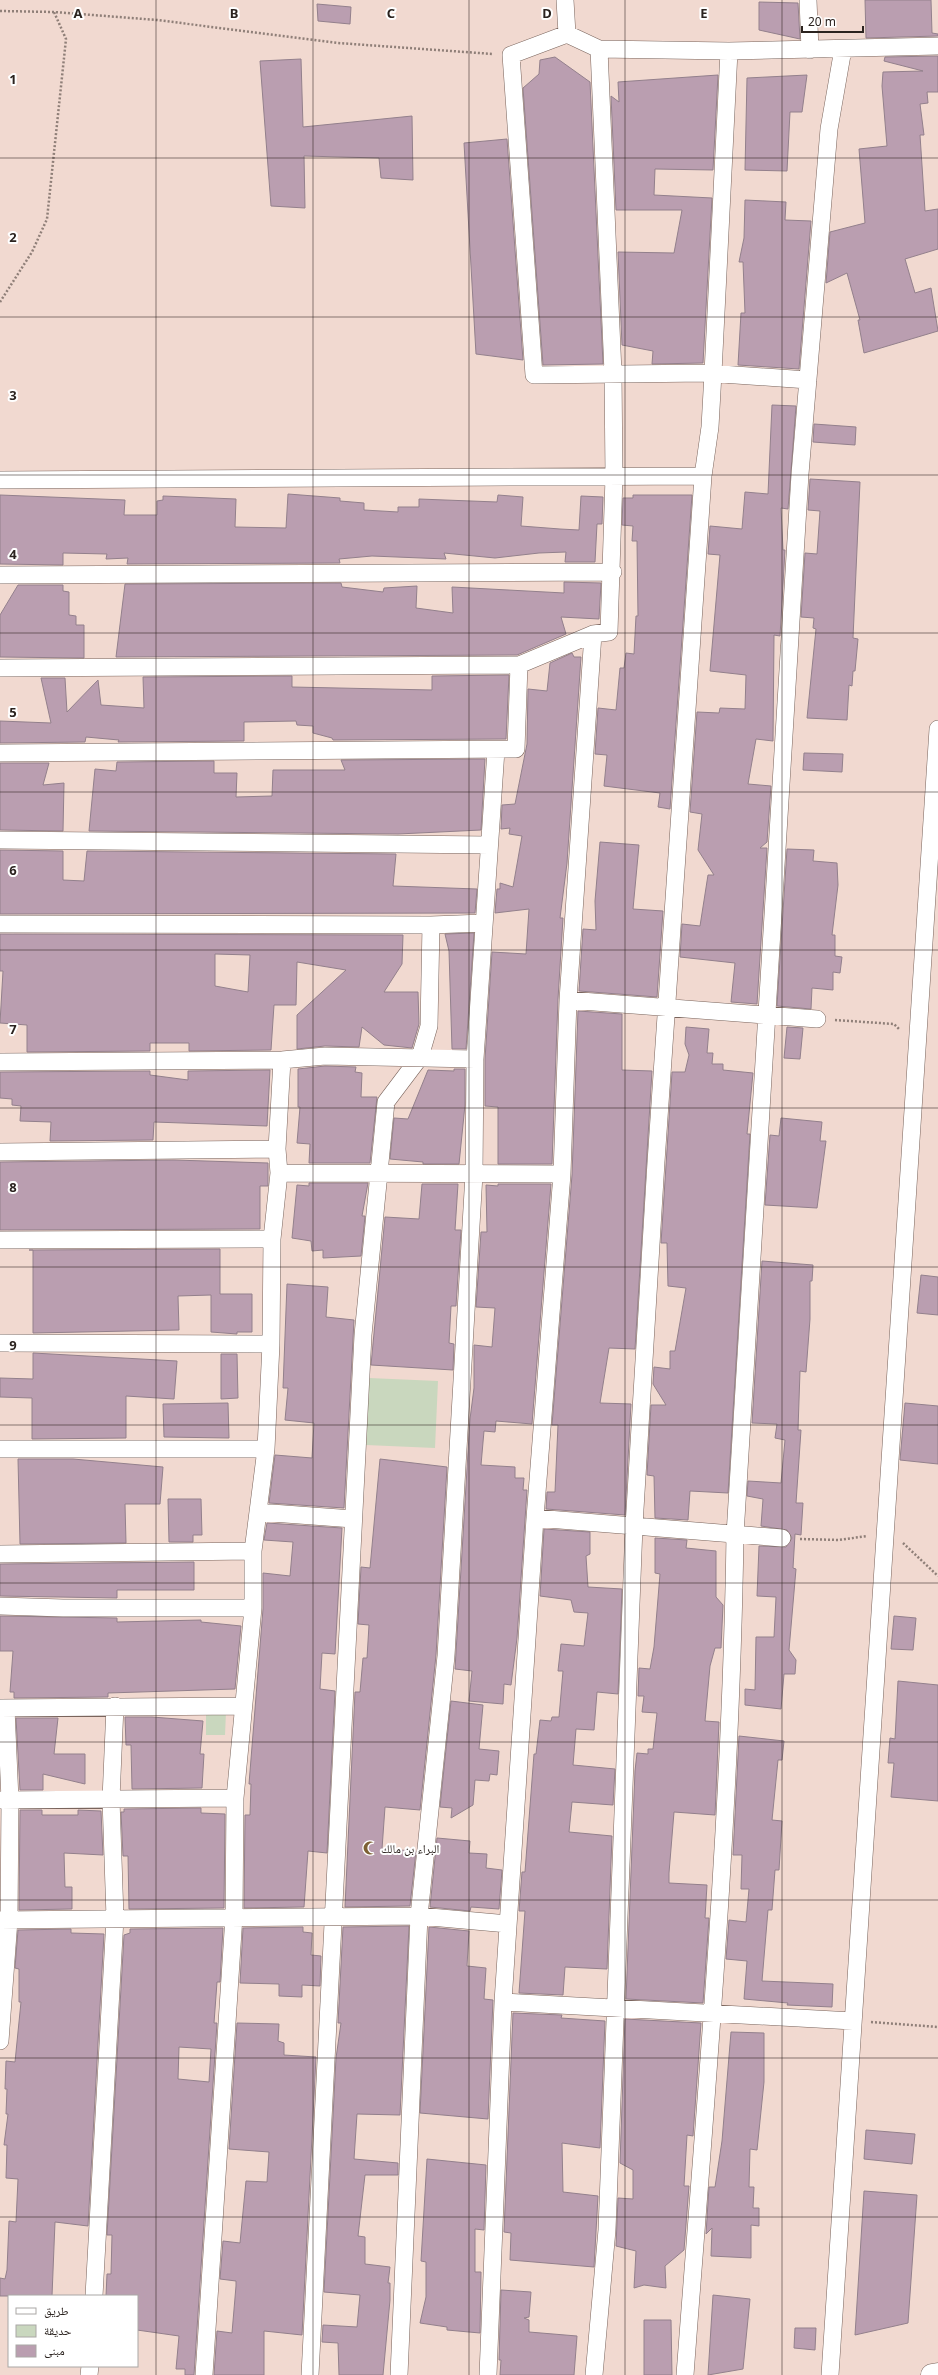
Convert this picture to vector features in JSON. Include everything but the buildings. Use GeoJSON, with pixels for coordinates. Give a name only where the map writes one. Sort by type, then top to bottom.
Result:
{"type":"FeatureCollection","features":[{"type":"Feature","properties":{"kind":"main road"},"geometry":{"type":"LineString","coordinates":[[932,2375],[938,2374]]}},
{"type":"Feature","properties":{"kind":"street"},"geometry":{"type":"LineString","coordinates":[[565,0],[568,34]]}},
{"type":"Feature","properties":{"kind":"street"},"geometry":{"type":"LineString","coordinates":[[808,0],[810,50]]}},
{"type":"Feature","properties":{"kind":"street"},"geometry":{"type":"LineString","coordinates":[[808,380],[714,373],[534,375],[511,55],[568,34],[599,49],[729,51],[938,46]]}},
{"type":"Feature","properties":{"kind":"street"},"geometry":{"type":"LineString","coordinates":[[0,668],[519,665],[593,634],[609,632],[614,477],[613,373],[599,49]]}},
{"type":"Feature","properties":{"kind":"street"},"geometry":{"type":"LineString","coordinates":[[685,2375],[712,2013],[734,1655],[735,1534],[800,474],[828,129],[843,49]]}},
{"type":"Feature","properties":{"kind":"street"},"geometry":{"type":"LineString","coordinates":[[594,2375],[607,2230],[634,1526],[656,1162],[668,1008],[703,476],[710,427],[714,373],[729,51]]}},
{"type":"Feature","properties":{"kind":"street"},"geometry":{"type":"LineString","coordinates":[[0,480],[703,476]]}},
{"type":"Feature","properties":{"kind":"street"},"geometry":{"type":"LineString","coordinates":[[0,575],[612,572]]}},
{"type":"Feature","properties":{"kind":"street"},"geometry":{"type":"LineString","coordinates":[[488,2375],[503,2002],[535,1518],[562,1174],[568,1000],[593,634]]}},
{"type":"Feature","properties":{"kind":"street"},"geometry":{"type":"LineString","coordinates":[[0,753],[516,749],[519,665]]}},
{"type":"Feature","properties":{"kind":"street"},"geometry":{"type":"LineString","coordinates":[[830,2375],[938,729]]}},
{"type":"Feature","properties":{"kind":"street"},"geometry":{"type":"LineString","coordinates":[[399,2375],[419,1916],[446,1656],[474,1174],[475,1059],[496,750]]}},
{"type":"Feature","properties":{"kind":"street"},"geometry":{"type":"LineString","coordinates":[[0,840],[490,844]]}},
{"type":"Feature","properties":{"kind":"street"},"geometry":{"type":"LineString","coordinates":[[0,924],[431,925],[484,923]]}},
{"type":"Feature","properties":{"kind":"street"},"geometry":{"type":"LineString","coordinates":[[310,2375],[332,1918],[363,1335],[386,1102],[420,1057],[430,1026],[431,925]]}},
{"type":"Feature","properties":{"kind":"street"},"geometry":{"type":"LineString","coordinates":[[568,1000],[817,1019]]}},
{"type":"Feature","properties":{"kind":"street"},"geometry":{"type":"LineString","coordinates":[[0,1062],[282,1060],[325,1056],[475,1059]]}},
{"type":"Feature","properties":{"kind":"street"},"geometry":{"type":"LineString","coordinates":[[204,2375],[234,1916],[234,1798],[253,1608],[253,1551],[266,1449],[272,1344],[272,1239],[279,1173],[277,1149],[282,1060]]}},
{"type":"Feature","properties":{"kind":"street"},"geometry":{"type":"LineString","coordinates":[[0,1152],[277,1149]]}},
{"type":"Feature","properties":{"kind":"street"},"geometry":{"type":"LineString","coordinates":[[279,1173],[378,1172],[562,1174]]}},
{"type":"Feature","properties":{"kind":"street"},"geometry":{"type":"LineString","coordinates":[[0,1240],[272,1239]]}},
{"type":"Feature","properties":{"kind":"street"},"geometry":{"type":"LineString","coordinates":[[0,1343],[272,1344]]}},
{"type":"Feature","properties":{"kind":"street"},"geometry":{"type":"LineString","coordinates":[[0,1449],[266,1449]]}},
{"type":"Feature","properties":{"kind":"street"},"geometry":{"type":"LineString","coordinates":[[258,1512],[353,1519]]}},
{"type":"Feature","properties":{"kind":"street"},"geometry":{"type":"LineString","coordinates":[[535,1518],[782,1538]]}},
{"type":"Feature","properties":{"kind":"street"},"geometry":{"type":"LineString","coordinates":[[0,1554],[253,1551]]}},
{"type":"Feature","properties":{"kind":"street"},"geometry":{"type":"LineString","coordinates":[[0,1606],[63,1608],[253,1608]]}},
{"type":"Feature","properties":{"kind":"street"},"geometry":{"type":"LineString","coordinates":[[94,2295],[115,1918],[111,1799],[115,1706]]}},
{"type":"Feature","properties":{"kind":"street"},"geometry":{"type":"LineString","coordinates":[[0,2041],[4,1920],[5,1800],[3,1708],[242,1706]]}},
{"type":"Feature","properties":{"kind":"street"},"geometry":{"type":"LineString","coordinates":[[5,1800],[234,1798]]}},
{"type":"Feature","properties":{"kind":"street"},"geometry":{"type":"LineString","coordinates":[[4,1920],[234,1916],[332,1918],[419,1916],[508,1924]]}},
{"type":"Feature","properties":{"kind":"street"},"geometry":{"type":"LineString","coordinates":[[503,2002],[853,2021]]}},
{"type":"Feature","properties":{"kind":"path"},"geometry":{"type":"LineString","coordinates":[[0,11],[54,12],[157,20],[338,43],[511,55]]}},
{"type":"Feature","properties":{"kind":"path"},"geometry":{"type":"LineString","coordinates":[[0,302],[32,252],[47,218],[66,39],[54,12]]}},
{"type":"Feature","properties":{"kind":"path"},"geometry":{"type":"LineString","coordinates":[[817,1019],[894,1024],[917,1046]]}},
{"type":"Feature","properties":{"kind":"path"},"geometry":{"type":"LineString","coordinates":[[782,1538],[839,1540],[885,1533],[905,1544],[938,1576]]}},
{"type":"Feature","properties":{"kind":"path"},"geometry":{"type":"LineString","coordinates":[[853,2021],[938,2028]]}},
{"type":"Feature","properties":{"kind":"green space"},"geometry":{"type":"Polygon","coordinates":[[[369,1378],[438,1381],[435,1448],[366,1445],[369,1378]]]}},
{"type":"Feature","properties":{"kind":"green space"},"geometry":{"type":"Polygon","coordinates":[[[206,1712],[226,1712],[225,1735],[206,1735],[206,1712]]]}},
{"type":"Feature","properties":{"kind":"place","name":"البراء بن مالك"},"geometry":{"type":"Point","coordinates":[370,1848]}}]}
